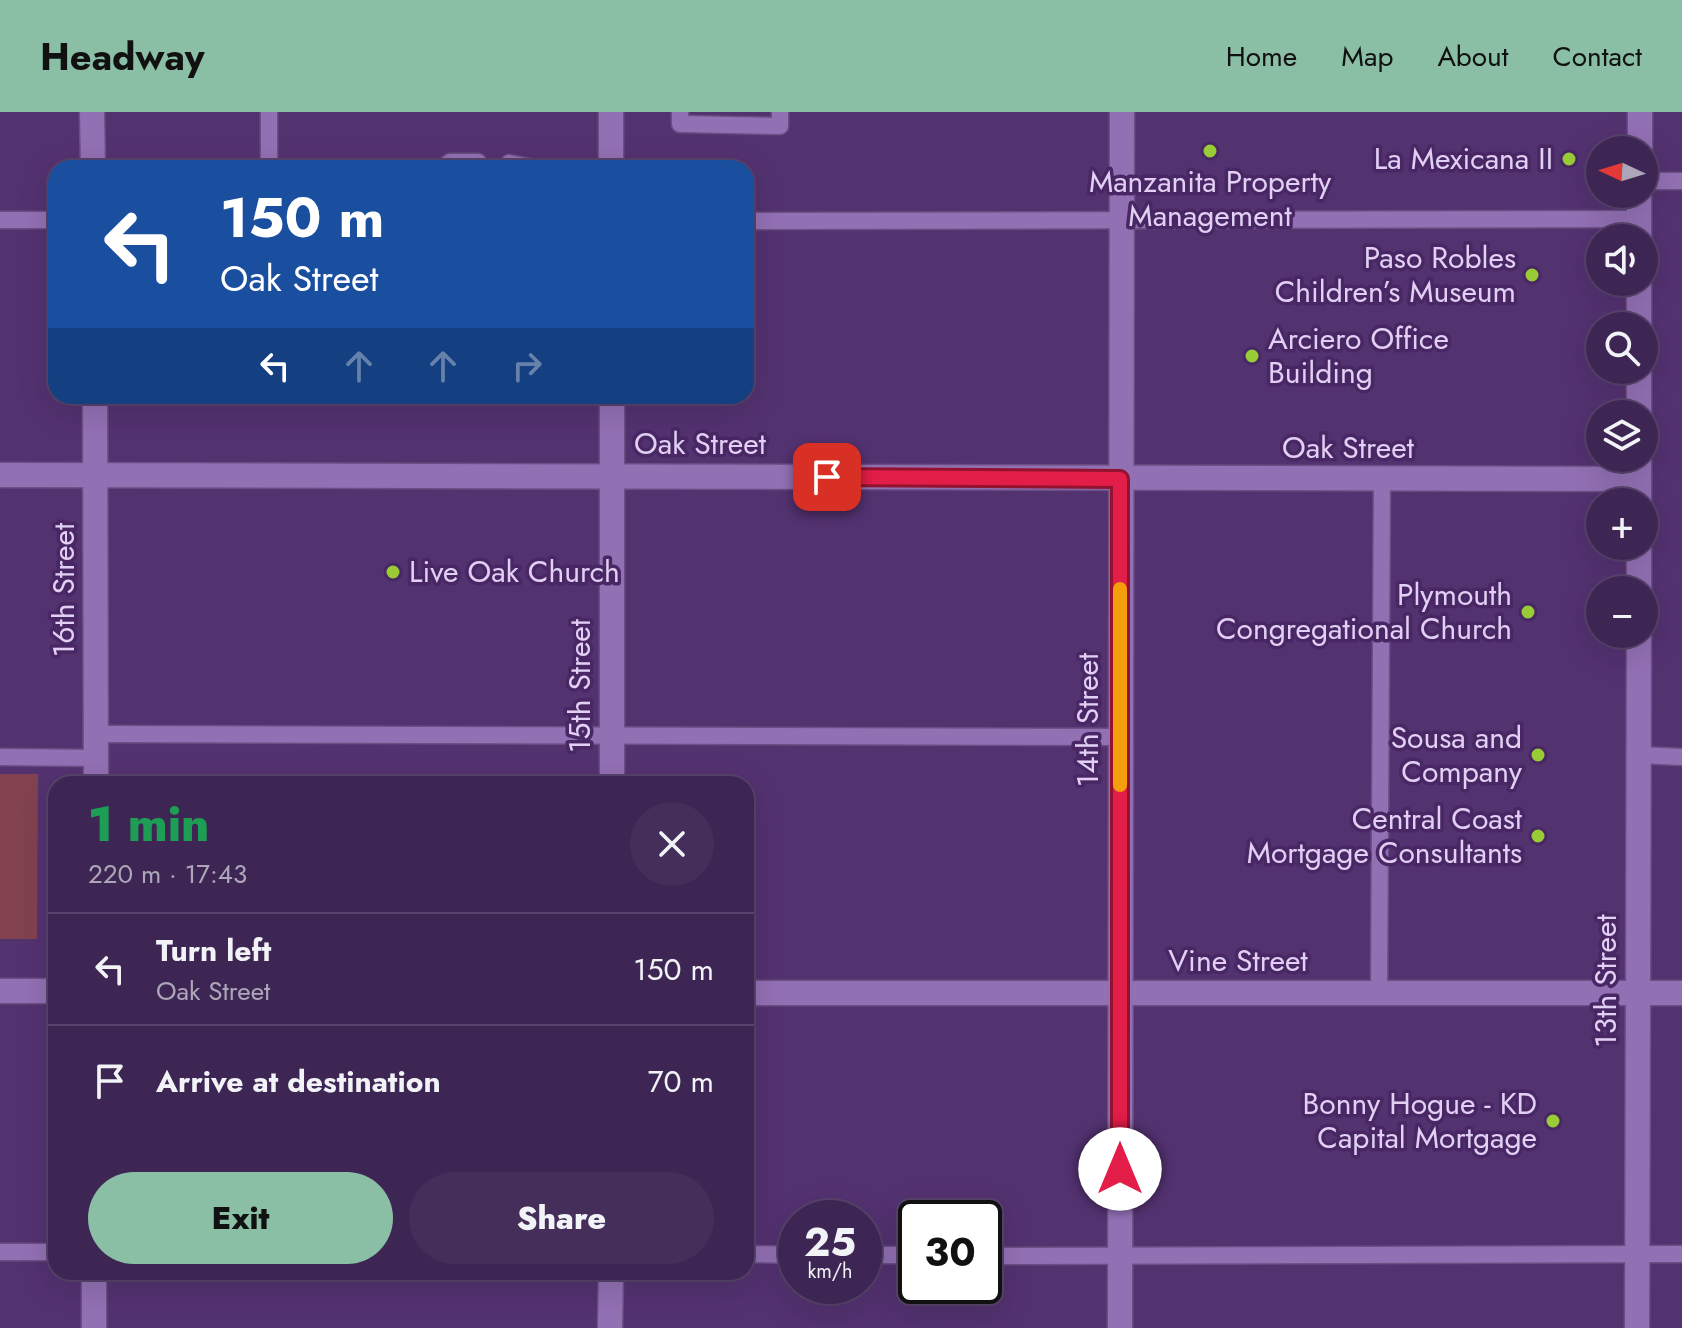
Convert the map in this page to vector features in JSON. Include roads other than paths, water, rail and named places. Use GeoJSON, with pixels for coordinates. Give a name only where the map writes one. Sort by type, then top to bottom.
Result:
{"type":"FeatureCollection","features":[{"type":"Feature","properties":{"kind":"street"},"geometry":{"type":"LineString","coordinates":[[92,112],[93,160]]}},
{"type":"Feature","properties":{"kind":"street"},"geometry":{"type":"LineString","coordinates":[[611,112],[611,160]]}},
{"type":"Feature","properties":{"kind":"street","name":"14th Street"},"geometry":{"type":"LineString","coordinates":[[1120,1328],[1122,112]]}},
{"type":"Feature","properties":{"kind":"street"},"geometry":{"type":"LineString","coordinates":[[1640,112],[1640,136]]}},
{"type":"Feature","properties":{"kind":"street","name":"16th Street"},"geometry":{"type":"LineString","coordinates":[[95,404],[96,776]]}},
{"type":"Feature","properties":{"kind":"street","name":"15th Street"},"geometry":{"type":"LineString","coordinates":[[612,404],[612,776]]}},
{"type":"Feature","properties":{"kind":"street","name":"Oak Street"},"geometry":{"type":"LineString","coordinates":[[0,475],[1639,480]]}},
{"type":"Feature","properties":{"kind":"street","name":"13th Street"},"geometry":{"type":"LineString","coordinates":[[1637,1328],[1639,648]]}},
{"type":"Feature","properties":{"kind":"street"},"geometry":{"type":"LineString","coordinates":[[0,991],[48,991]]}},
{"type":"Feature","properties":{"kind":"street","name":"Vine Street"},"geometry":{"type":"LineString","coordinates":[[754,993],[1682,993]]}},
{"type":"Feature","properties":{"kind":"street"},"geometry":{"type":"LineString","coordinates":[[94,1280],[94,1328]]}},
{"type":"Feature","properties":{"kind":"street"},"geometry":{"type":"LineString","coordinates":[[610,1328],[611,1280]]}},
{"type":"Feature","properties":{"kind":"lane"},"geometry":{"type":"LineString","coordinates":[[269,112],[269,160]]}},
{"type":"Feature","properties":{"kind":"lane"},"geometry":{"type":"LineString","coordinates":[[680,112],[680,124],[780,126],[780,112]]}},
{"type":"Feature","properties":{"kind":"lane"},"geometry":{"type":"LineString","coordinates":[[1658,181],[1682,181]]}},
{"type":"Feature","properties":{"kind":"lane"},"geometry":{"type":"LineString","coordinates":[[0,220],[48,220]]}},
{"type":"Feature","properties":{"kind":"lane"},"geometry":{"type":"LineString","coordinates":[[754,221],[1586,227]]}},
{"type":"Feature","properties":{"kind":"lane"},"geometry":{"type":"LineString","coordinates":[[1379,993],[1382,480]]}},
{"type":"Feature","properties":{"kind":"lane"},"geometry":{"type":"LineString","coordinates":[[0,757],[96,746],[612,735],[1120,737]]}},
{"type":"Feature","properties":{"kind":"lane"},"geometry":{"type":"LineString","coordinates":[[1638,755],[1682,757]]}},
{"type":"Feature","properties":{"kind":"lane"},"geometry":{"type":"LineString","coordinates":[[0,1252],[48,1252]]}},
{"type":"Feature","properties":{"kind":"lane"},"geometry":{"type":"LineString","coordinates":[[754,1254],[778,1255]]}},
{"type":"Feature","properties":{"kind":"lane"},"geometry":{"type":"LineString","coordinates":[[1002,1256],[1682,1254]]}},
{"type":"Feature","properties":{"kind":"place","name":"Manzanita Property Management"},"geometry":{"type":"Point","coordinates":[1210,151]}},
{"type":"Feature","properties":{"kind":"place","name":"La Mexicana II"},"geometry":{"type":"Point","coordinates":[1569,159]}},
{"type":"Feature","properties":{"kind":"place","name":"Paso Robles Children’s Museum"},"geometry":{"type":"Point","coordinates":[1532,275]}},
{"type":"Feature","properties":{"kind":"place","name":"Arciero Office Building"},"geometry":{"type":"Point","coordinates":[1252,356]}},
{"type":"Feature","properties":{"kind":"place","name":"Live Oak Church"},"geometry":{"type":"Point","coordinates":[393,572]}},
{"type":"Feature","properties":{"kind":"place","name":"Plymouth Congregational Church"},"geometry":{"type":"Point","coordinates":[1528,612]}},
{"type":"Feature","properties":{"kind":"place","name":"Sousa and Company"},"geometry":{"type":"Point","coordinates":[1538,755]}},
{"type":"Feature","properties":{"kind":"place","name":"Central Coast Mortgage Consultants"},"geometry":{"type":"Point","coordinates":[1538,836]}},
{"type":"Feature","properties":{"kind":"place","name":"Bonny Hogue - KD Capital Mortgage"},"geometry":{"type":"Point","coordinates":[1553,1121]}}]}
